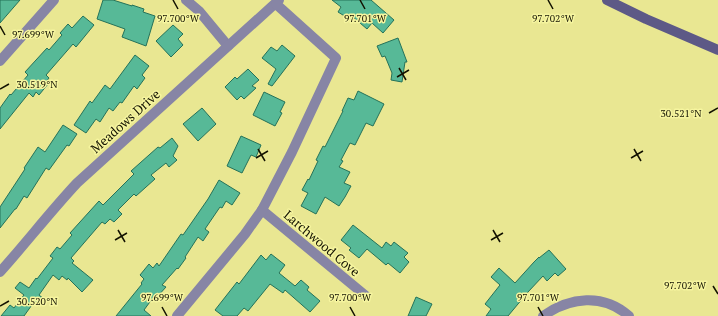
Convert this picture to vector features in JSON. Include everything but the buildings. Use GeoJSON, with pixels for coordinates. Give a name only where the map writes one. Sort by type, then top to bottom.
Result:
{"type":"FeatureCollection","features":[{"type":"Feature","properties":{"kind":"main road"},"geometry":{"type":"LineString","coordinates":[[606,0],[646,20],[718,50]]}},
{"type":"Feature","properties":{"kind":"street"},"geometry":{"type":"LineString","coordinates":[[0,61],[54,0]]}},
{"type":"Feature","properties":{"kind":"street"},"geometry":{"type":"LineString","coordinates":[[186,0],[199,10],[228,46]]}},
{"type":"Feature","properties":{"kind":"street"},"geometry":{"type":"LineString","coordinates":[[177,316],[245,234],[262,210],[292,152],[336,58],[277,2]]}},
{"type":"Feature","properties":{"kind":"street","name":"Meadows Drive"},"geometry":{"type":"LineString","coordinates":[[0,272],[76,183],[277,2]]}},
{"type":"Feature","properties":{"kind":"street","name":"Larchwood Cove"},"geometry":{"type":"LineString","coordinates":[[262,210],[366,296]]}},
{"type":"Feature","properties":{"kind":"street"},"geometry":{"type":"LineString","coordinates":[[543,316],[564,305],[583,300],[600,301],[613,305],[629,316]]}}]}
